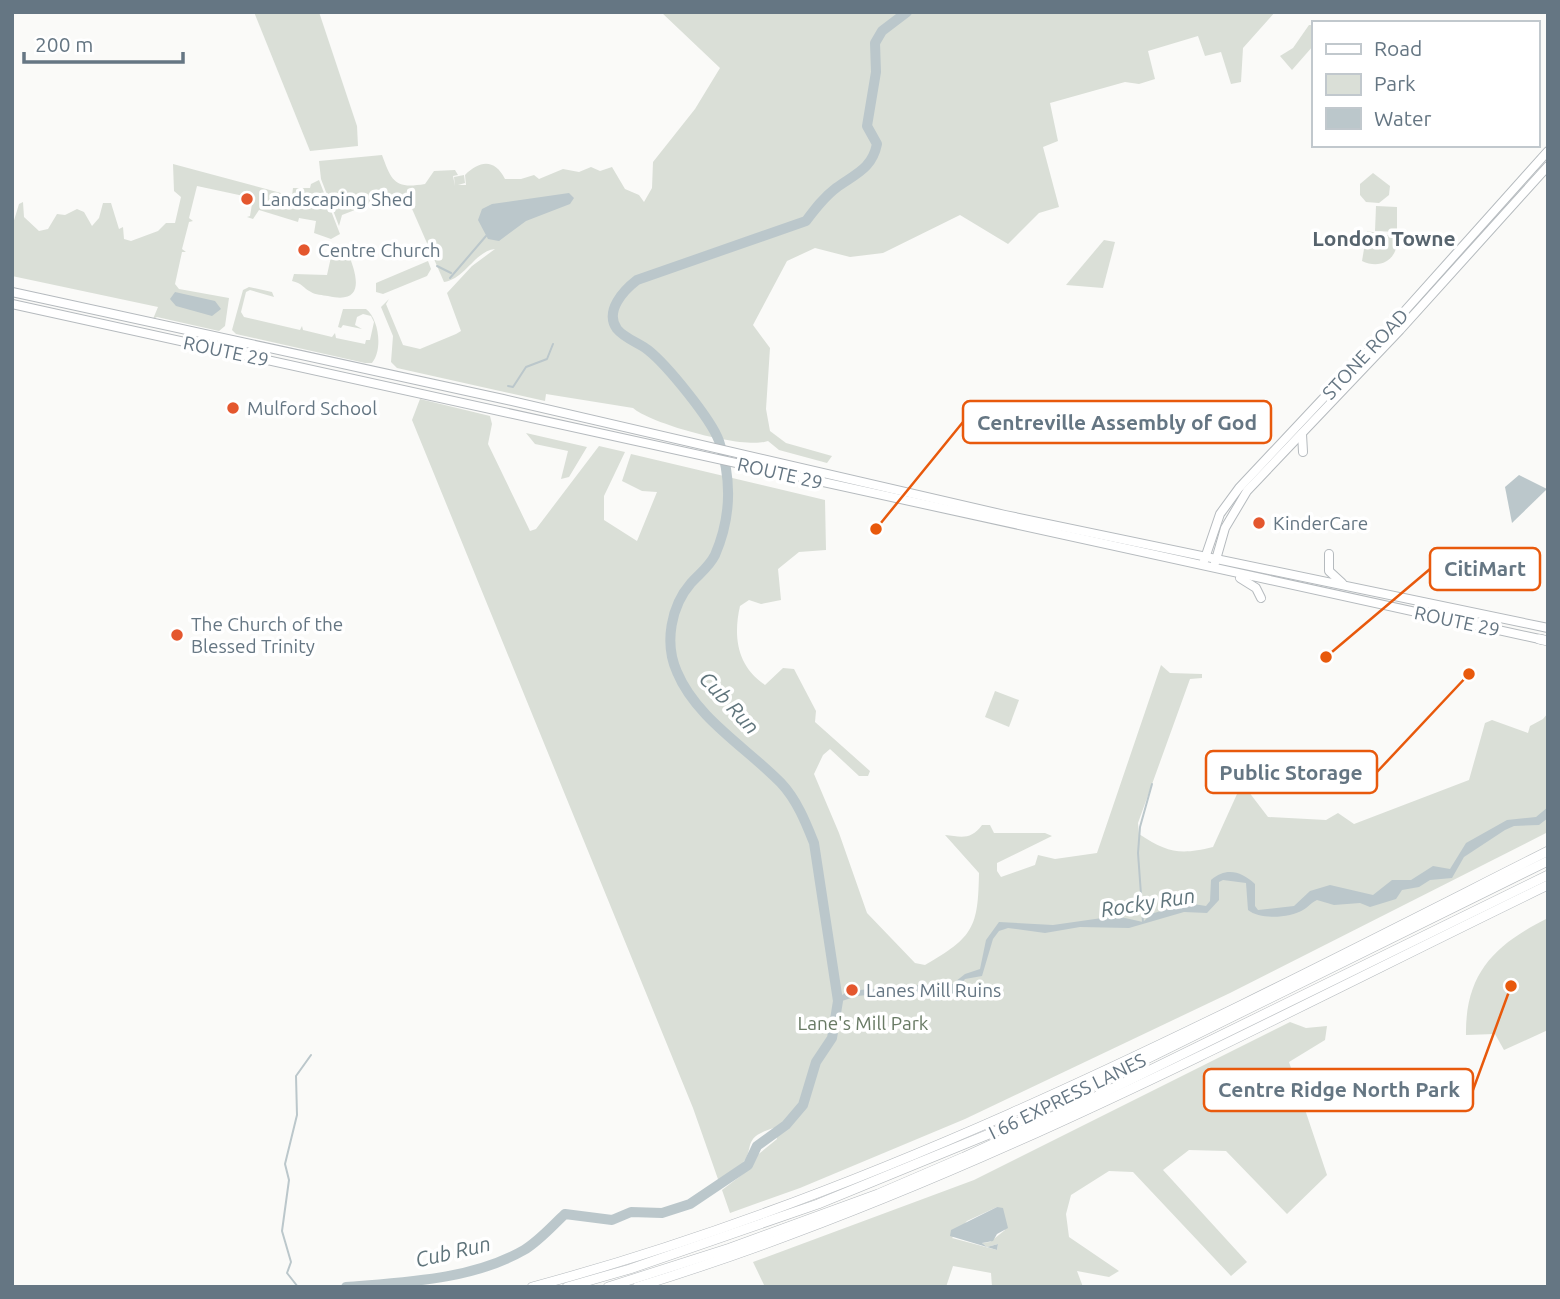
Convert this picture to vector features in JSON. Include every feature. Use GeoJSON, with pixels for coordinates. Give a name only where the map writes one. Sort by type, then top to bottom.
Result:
{"type":"FeatureCollection","features":[{"type":"Feature","properties":{"kind":"highway"},"geometry":{"type":"LineString","coordinates":[[532,1287],[726,1228],[921,1154],[1037,1102],[1548,851]]}},
{"type":"Feature","properties":{"kind":"highway","name":"I 66 EXPRESS LANES"},"geometry":{"type":"LineString","coordinates":[[567,1287],[818,1204],[1021,1121],[1548,861]]}},
{"type":"Feature","properties":{"kind":"highway","name":"I 66 EXPRESS LANES"},"geometry":{"type":"LineString","coordinates":[[608,1287],[730,1248],[878,1194],[975,1152],[1093,1098],[1548,875]]}},
{"type":"Feature","properties":{"kind":"highway"},"geometry":{"type":"LineString","coordinates":[[637,1287],[791,1236],[1042,1133],[1548,885]]}},
{"type":"Feature","properties":{"kind":"main road","name":"STONE ROAD"},"geometry":{"type":"LineString","coordinates":[[1202,567],[1220,514],[1238,488],[1394,323],[1548,151]]}},
{"type":"Feature","properties":{"kind":"main road","name":"STONE ROAD"},"geometry":{"type":"LineString","coordinates":[[1213,570],[1235,508],[1548,166]]}},
{"type":"Feature","properties":{"kind":"main road","name":"ROUTE 29"},"geometry":{"type":"LineString","coordinates":[[12,292],[714,447],[1004,515],[1548,628]]}},
{"type":"Feature","properties":{"kind":"main road","name":"ROUTE 29"},"geometry":{"type":"LineString","coordinates":[[12,304],[1213,570],[1545,640]]}},
{"type":"Feature","properties":{"kind":"main road"},"geometry":{"type":"LineString","coordinates":[[1302,434],[1303,452]]}},
{"type":"Feature","properties":{"kind":"main road"},"geometry":{"type":"LineString","coordinates":[[1329,554],[1329,571],[1345,585]]}},
{"type":"Feature","properties":{"kind":"main road"},"geometry":{"type":"LineString","coordinates":[[1234,574],[1256,588],[1261,598],[1266,589],[1283,584]]}},
{"type":"Feature","properties":{"kind":"green space"},"geometry":{"type":"Polygon","coordinates":[[[254,12],[319,12],[357,126],[358,146],[310,151],[254,12]]]}},
{"type":"Feature","properties":{"kind":"green space"},"geometry":{"type":"Polygon","coordinates":[[[661,12],[1275,12],[1243,48],[1241,82],[1231,84],[1221,52],[1205,56],[1198,36],[1148,51],[1155,79],[1139,84],[1125,82],[1050,103],[1058,141],[1043,147],[1059,207],[1039,213],[1008,244],[960,215],[883,253],[850,257],[815,248],[787,261],[753,325],[770,348],[766,409],[770,431],[786,443],[832,456],[827,463],[779,450],[768,441],[740,442],[699,434],[658,421],[633,408],[546,394],[545,401],[397,368],[391,362],[393,336],[381,307],[389,299],[386,304],[403,345],[420,349],[456,334],[461,331],[447,293],[472,266],[495,249],[482,255],[458,276],[444,282],[409,202],[381,205],[378,201],[342,215],[339,226],[321,179],[319,161],[382,155],[396,182],[407,185],[425,184],[434,171],[455,170],[458,175],[453,176],[455,186],[454,177],[464,175],[465,183],[458,185],[466,185],[465,175],[482,164],[497,168],[505,179],[521,179],[534,175],[539,179],[563,169],[579,172],[591,167],[600,171],[612,167],[625,189],[639,195],[644,202],[652,188],[653,162],[695,109],[720,68],[661,12]]]}},
{"type":"Feature","properties":{"kind":"green space"},"geometry":{"type":"Polygon","coordinates":[[[1309,25],[1312,25],[1312,47],[1292,70],[1280,56],[1293,48],[1309,25]]]}},
{"type":"Feature","properties":{"kind":"green space"},"geometry":{"type":"Polygon","coordinates":[[[173,164],[292,196],[293,188],[310,188],[311,184],[319,180],[340,234],[331,239],[314,233],[316,221],[299,218],[298,222],[259,210],[253,219],[247,217],[250,216],[253,198],[197,186],[189,218],[193,221],[189,222],[182,249],[186,252],[182,252],[175,284],[179,289],[229,298],[225,326],[219,331],[157,317],[153,319],[158,307],[12,276],[12,227],[19,204],[23,202],[24,217],[39,231],[48,229],[57,214],[65,215],[77,209],[84,212],[92,226],[99,218],[103,203],[111,203],[119,229],[123,227],[124,239],[131,241],[158,231],[166,223],[175,223],[181,197],[174,191],[173,164]]]}},
{"type":"Feature","properties":{"kind":"green space"},"geometry":{"type":"Polygon","coordinates":[[[1373,173],[1390,186],[1389,195],[1379,203],[1366,202],[1360,195],[1360,184],[1373,173]]]}},
{"type":"Feature","properties":{"kind":"green space"},"geometry":{"type":"Polygon","coordinates":[[[1376,206],[1397,207],[1397,232],[1375,231],[1376,206]]]}},
{"type":"Feature","properties":{"kind":"green space"},"geometry":{"type":"Polygon","coordinates":[[[1367,231],[1397,237],[1392,257],[1376,264],[1362,261],[1367,231]]]}},
{"type":"Feature","properties":{"kind":"green space"},"geometry":{"type":"Polygon","coordinates":[[[1104,240],[1115,242],[1103,288],[1066,285],[1104,240]]]}},
{"type":"Feature","properties":{"kind":"green space"},"geometry":{"type":"Polygon","coordinates":[[[348,253],[356,286],[348,296],[340,298],[315,294],[292,281],[294,274],[327,275],[331,257],[348,253]]]}},
{"type":"Feature","properties":{"kind":"green space"},"geometry":{"type":"Polygon","coordinates":[[[428,261],[431,269],[427,276],[383,294],[376,292],[376,283],[428,261]]]}},
{"type":"Feature","properties":{"kind":"green space"},"geometry":{"type":"Polygon","coordinates":[[[249,287],[272,292],[274,297],[250,290],[246,292],[241,312],[244,317],[300,330],[302,326],[303,330],[332,337],[335,333],[336,338],[365,344],[366,340],[370,340],[374,322],[371,316],[363,314],[357,317],[355,325],[362,329],[343,325],[338,327],[343,309],[366,309],[374,320],[378,335],[378,350],[372,363],[236,334],[232,330],[243,290],[249,287]]]}},
{"type":"Feature","properties":{"kind":"green space","name":"Lane's Mill Park"},"geometry":{"type":"Polygon","coordinates":[[[420,399],[490,416],[492,424],[488,444],[530,531],[536,529],[599,446],[625,452],[604,496],[604,520],[637,541],[657,492],[642,491],[622,481],[631,454],[825,500],[826,550],[799,552],[778,569],[781,600],[761,604],[749,600],[740,606],[737,640],[748,669],[765,685],[783,668],[794,669],[816,711],[815,722],[870,771],[868,776],[859,776],[830,749],[823,755],[814,774],[839,833],[867,913],[915,963],[925,965],[963,938],[970,929],[977,906],[979,873],[945,835],[966,836],[982,825],[990,825],[994,833],[1045,833],[1052,836],[997,863],[997,871],[1001,877],[1035,865],[1038,855],[1055,859],[1097,853],[1161,665],[1170,673],[1202,674],[1202,678],[1190,679],[1138,823],[1139,834],[1166,849],[1192,851],[1213,847],[1242,783],[1268,817],[1326,820],[1338,813],[1354,824],[1469,780],[1485,723],[1492,720],[1528,733],[1530,726],[1548,713],[1548,832],[1230,993],[965,1119],[800,1188],[730,1213],[722,1190],[743,1174],[755,1157],[777,1139],[774,1128],[757,1136],[750,1144],[742,1164],[719,1182],[693,1108],[412,420],[420,399]]]}},
{"type":"Feature","properties":{"kind":"green space"},"geometry":{"type":"Polygon","coordinates":[[[526,433],[587,447],[569,477],[561,479],[568,451],[535,444],[526,433]]]}},
{"type":"Feature","properties":{"kind":"green space"},"geometry":{"type":"Polygon","coordinates":[[[995,691],[1019,700],[1009,727],[985,717],[995,691]]]}},
{"type":"Feature","properties":{"kind":"green space"},"geometry":{"type":"Polygon","coordinates":[[[1548,918],[1548,1030],[1504,1050],[1495,1034],[1466,1035],[1471,994],[1487,963],[1513,938],[1548,918]]]}},
{"type":"Feature","properties":{"kind":"green space"},"geometry":{"type":"Polygon","coordinates":[[[1290,1022],[1306,1028],[1327,1026],[1325,1040],[1289,1062],[1327,1175],[1287,1214],[1226,1151],[1189,1150],[1163,1170],[1247,1262],[1231,1276],[1133,1172],[1109,1171],[1071,1195],[1066,1214],[1069,1237],[1119,1271],[1109,1277],[1077,1271],[1083,1287],[992,1287],[991,1273],[953,1266],[946,1287],[765,1287],[753,1262],[974,1180],[1290,1022]],[[997,1207],[967,1221],[952,1238],[997,1250],[998,1244],[987,1247],[982,1243],[990,1242],[1005,1230],[997,1207]]]}},
{"type":"Feature","properties":{"kind":"water"},"geometry":{"type":"Polygon","coordinates":[[[569,193],[574,198],[570,204],[526,221],[499,241],[488,239],[478,220],[482,209],[492,204],[569,193]]]}},
{"type":"Feature","properties":{"kind":"water"},"geometry":{"type":"Polygon","coordinates":[[[175,292],[215,301],[221,309],[212,316],[176,306],[170,299],[175,292]]]}},
{"type":"Feature","properties":{"kind":"water"},"geometry":{"type":"Polygon","coordinates":[[[1519,475],[1547,489],[1512,523],[1505,487],[1519,475]]]}},
{"type":"Feature","properties":{"kind":"water","name":"Rocky Run"},"geometry":{"type":"Polygon","coordinates":[[[1548,807],[1548,818],[1539,825],[1514,826],[1464,857],[1452,878],[1430,880],[1419,887],[1402,890],[1396,899],[1370,907],[1360,903],[1334,905],[1317,900],[1291,915],[1260,915],[1248,910],[1246,883],[1223,880],[1219,882],[1219,900],[1207,913],[1184,912],[1129,928],[1080,927],[1045,933],[1008,928],[999,931],[993,939],[982,976],[965,979],[953,994],[938,1001],[910,991],[857,996],[842,1001],[840,997],[847,991],[920,985],[941,993],[965,974],[980,969],[986,940],[999,922],[1053,925],[1116,916],[1143,922],[1151,914],[1187,903],[1206,906],[1210,901],[1211,880],[1222,873],[1239,874],[1255,884],[1255,906],[1258,910],[1294,906],[1310,891],[1330,885],[1373,895],[1392,880],[1411,880],[1433,866],[1450,869],[1466,843],[1507,820],[1536,817],[1548,807]]]}},
{"type":"Feature","properties":{"kind":"water"},"geometry":{"type":"Polygon","coordinates":[[[997,1207],[1003,1208],[1008,1228],[997,1234],[993,1241],[982,1243],[987,1247],[998,1244],[997,1250],[950,1236],[951,1230],[997,1207]]]}},
{"type":"Feature","properties":{"kind":"waterway","name":"Cub Run"},"geometry":{"type":"LineString","coordinates":[[346,1287],[438,1278],[483,1268],[524,1250],[565,1214],[612,1220],[631,1212],[662,1213],[690,1204],[748,1165],[757,1146],[786,1125],[803,1105],[816,1062],[832,1038],[838,1001],[814,843],[787,790],[696,704],[677,672],[671,649],[674,614],[684,592],[713,559],[724,527],[728,484],[723,455],[714,431],[688,393],[656,357],[617,329],[613,315],[617,302],[637,280],[806,221],[828,195],[867,165],[877,144],[867,126],[876,72],[875,43],[882,31],[907,12]]}},
{"type":"Feature","properties":{"kind":"waterway"},"geometry":{"type":"LineString","coordinates":[[450,278],[486,236]]}},
{"type":"Feature","properties":{"kind":"waterway"},"geometry":{"type":"LineString","coordinates":[[437,266],[451,273]]}},
{"type":"Feature","properties":{"kind":"waterway"},"geometry":{"type":"LineString","coordinates":[[508,386],[513,387],[526,367],[547,359],[553,344]]}},
{"type":"Feature","properties":{"kind":"waterway"},"geometry":{"type":"LineString","coordinates":[[1143,922],[1138,853],[1140,827],[1152,784]]}},
{"type":"Feature","properties":{"kind":"waterway"},"geometry":{"type":"LineString","coordinates":[[298,1287],[287,1273],[291,1262],[282,1231],[289,1180],[285,1164],[297,1115],[296,1076],[311,1055]]}},
{"type":"Feature","properties":{"kind":"place","name":"Landscaping Shed"},"geometry":{"type":"Point","coordinates":[247,199]}},
{"type":"Feature","properties":{"kind":"place","name":"Centre Church"},"geometry":{"type":"Point","coordinates":[304,250]}},
{"type":"Feature","properties":{"kind":"place","name":"Mulford School"},"geometry":{"type":"Point","coordinates":[233,408]}},
{"type":"Feature","properties":{"kind":"place","name":"KinderCare"},"geometry":{"type":"Point","coordinates":[1259,523]}},
{"type":"Feature","properties":{"kind":"place","name":"Centreville Assembly of God"},"geometry":{"type":"Point","coordinates":[876,529]}},
{"type":"Feature","properties":{"kind":"place","name":"The Church of the Blessed Trinity"},"geometry":{"type":"Point","coordinates":[177,635]}},
{"type":"Feature","properties":{"kind":"place","name":"CitiMart"},"geometry":{"type":"Point","coordinates":[1326,657]}},
{"type":"Feature","properties":{"kind":"place","name":"Public Storage"},"geometry":{"type":"Point","coordinates":[1469,674]}},
{"type":"Feature","properties":{"kind":"place","name":"Centre Ridge North Park"},"geometry":{"type":"Point","coordinates":[1511,986]}},
{"type":"Feature","properties":{"kind":"place","name":"Lanes Mill Ruins"},"geometry":{"type":"Point","coordinates":[852,990]}},
{"type":"Feature","properties":{"kind":"district","name":"London Towne"},"geometry":{"type":"Point","coordinates":[1384,239]}}]}
